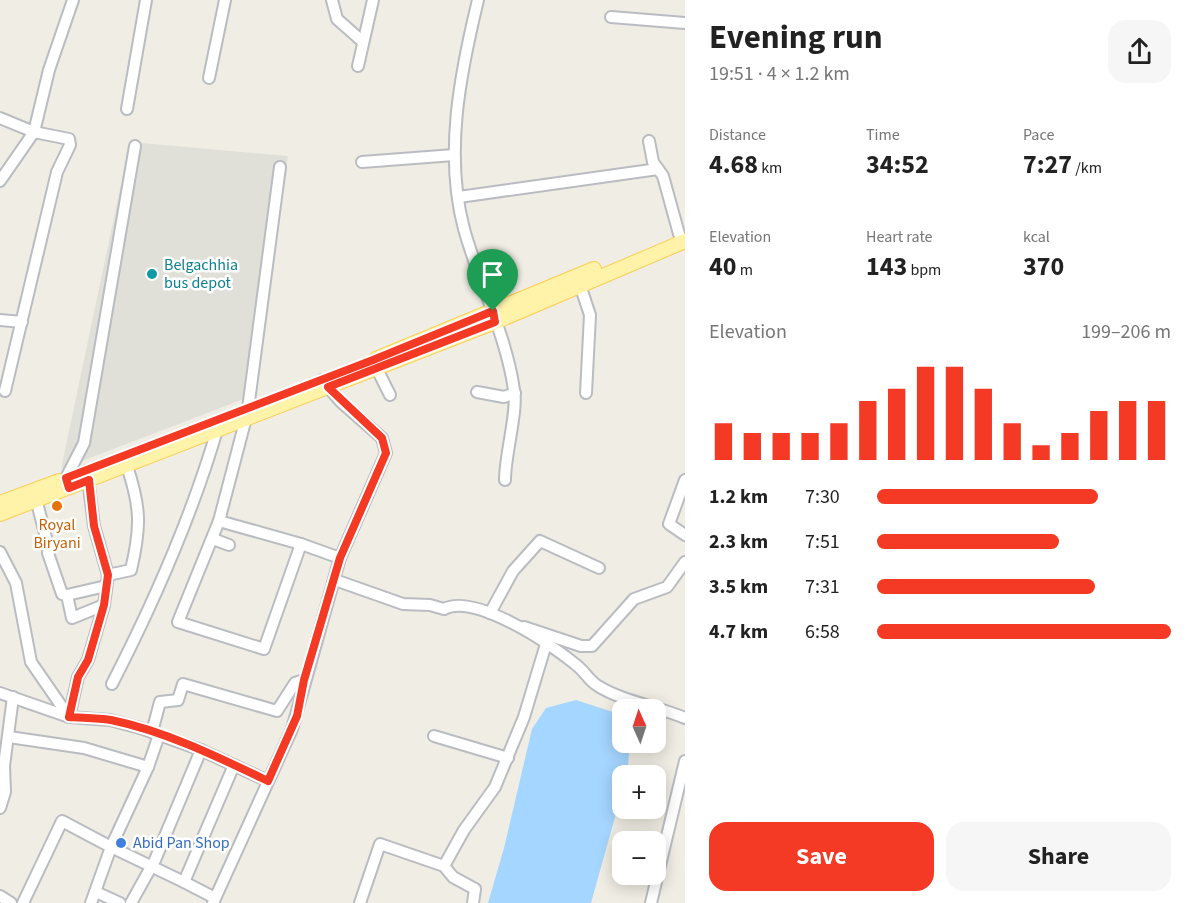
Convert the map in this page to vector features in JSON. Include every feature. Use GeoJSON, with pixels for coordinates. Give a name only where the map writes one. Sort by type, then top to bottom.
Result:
{"type":"FeatureCollection","features":[{"type":"Feature","properties":{"kind":"main road"},"geometry":{"type":"LineString","coordinates":[[1,505],[88,476],[580,285],[683,236]]}},
{"type":"Feature","properties":{"kind":"main road"},"geometry":{"type":"LineString","coordinates":[[325,383],[376,369],[683,236]]}},
{"type":"Feature","properties":{"kind":"main road"},"geometry":{"type":"LineString","coordinates":[[88,476],[127,466],[217,430],[247,414]]}},
{"type":"Feature","properties":{"kind":"main road"},"geometry":{"type":"LineString","coordinates":[[1,505],[36,500],[67,483]]}},
{"type":"Feature","properties":{"kind":"street"},"geometry":{"type":"LineString","coordinates":[[0,181],[34,132],[50,70],[73,0]]}},
{"type":"Feature","properties":{"kind":"street"},"geometry":{"type":"LineString","coordinates":[[127,109],[146,0]]}},
{"type":"Feature","properties":{"kind":"street"},"geometry":{"type":"LineString","coordinates":[[209,78],[225,0]]}},
{"type":"Feature","properties":{"kind":"street"},"geometry":{"type":"LineString","coordinates":[[332,0],[337,19],[363,42]]}},
{"type":"Feature","properties":{"kind":"street"},"geometry":{"type":"LineString","coordinates":[[358,66],[373,0]]}},
{"type":"Feature","properties":{"kind":"street"},"geometry":{"type":"LineString","coordinates":[[478,0],[459,97],[454,154],[459,197],[473,257],[510,364],[515,393],[505,480]]}},
{"type":"Feature","properties":{"kind":"street"},"geometry":{"type":"LineString","coordinates":[[611,17],[685,23]]}},
{"type":"Feature","properties":{"kind":"street"},"geometry":{"type":"LineString","coordinates":[[0,118],[34,132],[70,141],[57,172],[5,391]]}},
{"type":"Feature","properties":{"kind":"street"},"geometry":{"type":"LineString","coordinates":[[650,141],[653,162],[663,176],[683,236]]}},
{"type":"Feature","properties":{"kind":"street"},"geometry":{"type":"LineString","coordinates":[[67,483],[84,442],[135,146]]}},
{"type":"Feature","properties":{"kind":"street"},"geometry":{"type":"LineString","coordinates":[[363,162],[454,154]]}},
{"type":"Feature","properties":{"kind":"street"},"geometry":{"type":"LineString","coordinates":[[280,167],[247,414],[219,521],[178,622],[264,649],[301,544]]}},
{"type":"Feature","properties":{"kind":"street"},"geometry":{"type":"LineString","coordinates":[[459,197],[658,169]]}},
{"type":"Feature","properties":{"kind":"street"},"geometry":{"type":"LineString","coordinates":[[580,285],[588,304],[591,330],[586,393]]}},
{"type":"Feature","properties":{"kind":"street"},"geometry":{"type":"LineString","coordinates":[[0,320],[22,322]]}},
{"type":"Feature","properties":{"kind":"street"},"geometry":{"type":"LineString","coordinates":[[376,369],[390,395]]}},
{"type":"Feature","properties":{"kind":"street"},"geometry":{"type":"LineString","coordinates":[[23,903],[62,821],[151,868],[184,882],[214,900],[297,716],[304,680],[340,558],[386,453],[382,438],[325,383]]}},
{"type":"Feature","properties":{"kind":"street"},"geometry":{"type":"LineString","coordinates":[[477,392],[504,398],[515,393]]}},
{"type":"Feature","properties":{"kind":"street"},"geometry":{"type":"LineString","coordinates":[[112,684],[167,572],[201,482],[217,430]]}},
{"type":"Feature","properties":{"kind":"street"},"geometry":{"type":"LineString","coordinates":[[36,500],[50,549],[48,553],[62,594],[67,596],[131,570],[138,541],[138,499],[127,466]]}},
{"type":"Feature","properties":{"kind":"street"},"geometry":{"type":"LineString","coordinates":[[69,717],[78,677],[88,660],[104,605],[107,580],[94,526],[88,476]]}},
{"type":"Feature","properties":{"kind":"street"},"geometry":{"type":"LineString","coordinates":[[685,480],[669,524],[685,535]]}},
{"type":"Feature","properties":{"kind":"street"},"geometry":{"type":"LineString","coordinates":[[219,521],[301,544],[340,558]]}},
{"type":"Feature","properties":{"kind":"street"},"geometry":{"type":"LineString","coordinates":[[213,539],[229,545]]}},
{"type":"Feature","properties":{"kind":"street"},"geometry":{"type":"LineString","coordinates":[[490,613],[513,571],[540,541],[600,568]]}},
{"type":"Feature","properties":{"kind":"street"},"geometry":{"type":"LineString","coordinates":[[0,552],[16,583],[31,662],[69,717]]}},
{"type":"Feature","properties":{"kind":"street"},"geometry":{"type":"LineString","coordinates":[[518,627],[531,628],[581,646],[592,646],[634,599],[645,593],[667,587],[685,562]]}},
{"type":"Feature","properties":{"kind":"street"},"geometry":{"type":"LineString","coordinates":[[335,580],[403,604],[430,605],[444,609],[453,604],[480,608],[546,644],[574,663],[596,686],[622,698],[685,718]]}},
{"type":"Feature","properties":{"kind":"street"},"geometry":{"type":"LineString","coordinates":[[67,596],[72,618],[104,605]]}},
{"type":"Feature","properties":{"kind":"street"},"geometry":{"type":"LineString","coordinates":[[444,866],[464,830],[495,787],[508,758],[546,644]]}},
{"type":"Feature","properties":{"kind":"street"},"geometry":{"type":"LineString","coordinates":[[91,903],[111,847],[148,766],[160,702],[178,700],[183,684],[277,711],[295,683],[304,680]]}},
{"type":"Feature","properties":{"kind":"street"},"geometry":{"type":"LineString","coordinates":[[0,693],[69,717],[110,720],[155,734],[201,750],[268,781]]}},
{"type":"Feature","properties":{"kind":"street"},"geometry":{"type":"LineString","coordinates":[[0,808],[5,792],[4,766],[13,697]]}},
{"type":"Feature","properties":{"kind":"street"},"geometry":{"type":"LineString","coordinates":[[435,736],[508,758]]}},
{"type":"Feature","properties":{"kind":"street"},"geometry":{"type":"LineString","coordinates":[[9,737],[84,748],[148,766]]}},
{"type":"Feature","properties":{"kind":"street"},"geometry":{"type":"LineString","coordinates":[[131,903],[151,868],[201,750]]}},
{"type":"Feature","properties":{"kind":"street"},"geometry":{"type":"LineString","coordinates":[[651,903],[685,761]]}},
{"type":"Feature","properties":{"kind":"street"},"geometry":{"type":"LineString","coordinates":[[184,882],[234,765]]}},
{"type":"Feature","properties":{"kind":"street"},"geometry":{"type":"LineString","coordinates":[[360,903],[380,844],[444,866],[453,877],[475,889],[473,903]]}},
{"type":"Feature","properties":{"kind":"street"},"geometry":{"type":"LineString","coordinates":[[96,892],[120,903]]}},
{"type":"Feature","properties":{"kind":"street"},"geometry":{"type":"LineString","coordinates":[[0,896],[11,903]]}},
{"type":"Feature","properties":{"kind":"shaded area"},"geometry":{"type":"Polygon","coordinates":[[[130,142],[288,156],[249,397],[61,469],[130,142]]]}},
{"type":"Feature","properties":{"kind":"water"},"geometry":{"type":"Polygon","coordinates":[[[576,700],[612,712],[612,753],[629,753],[628,765],[612,765],[612,819],[614,819],[591,903],[488,903],[504,848],[532,729],[546,708],[576,700]]]}},
{"type":"Feature","properties":{"kind":"place","name":"Belgachhia bus depot"},"geometry":{"type":"Point","coordinates":[152,274]}},
{"type":"Feature","properties":{"kind":"place","name":"Royal Biryani"},"geometry":{"type":"Point","coordinates":[57,506]}},
{"type":"Feature","properties":{"kind":"place","name":"Abid Pan Shop"},"geometry":{"type":"Point","coordinates":[121,843]}},
{"type":"Feature","properties":{"kind":"route"},"geometry":{"type":"LineString","coordinates":[[493,311],[495,322],[328,387],[341,402],[382,438],[385,442],[386,453],[340,558],[304,680],[297,716],[268,781],[201,750],[140,728],[110,720],[69,717],[78,677],[88,660],[104,605],[108,575],[105,572],[94,526],[89,480],[69,488],[66,478],[124,458],[493,311]]}}]}
